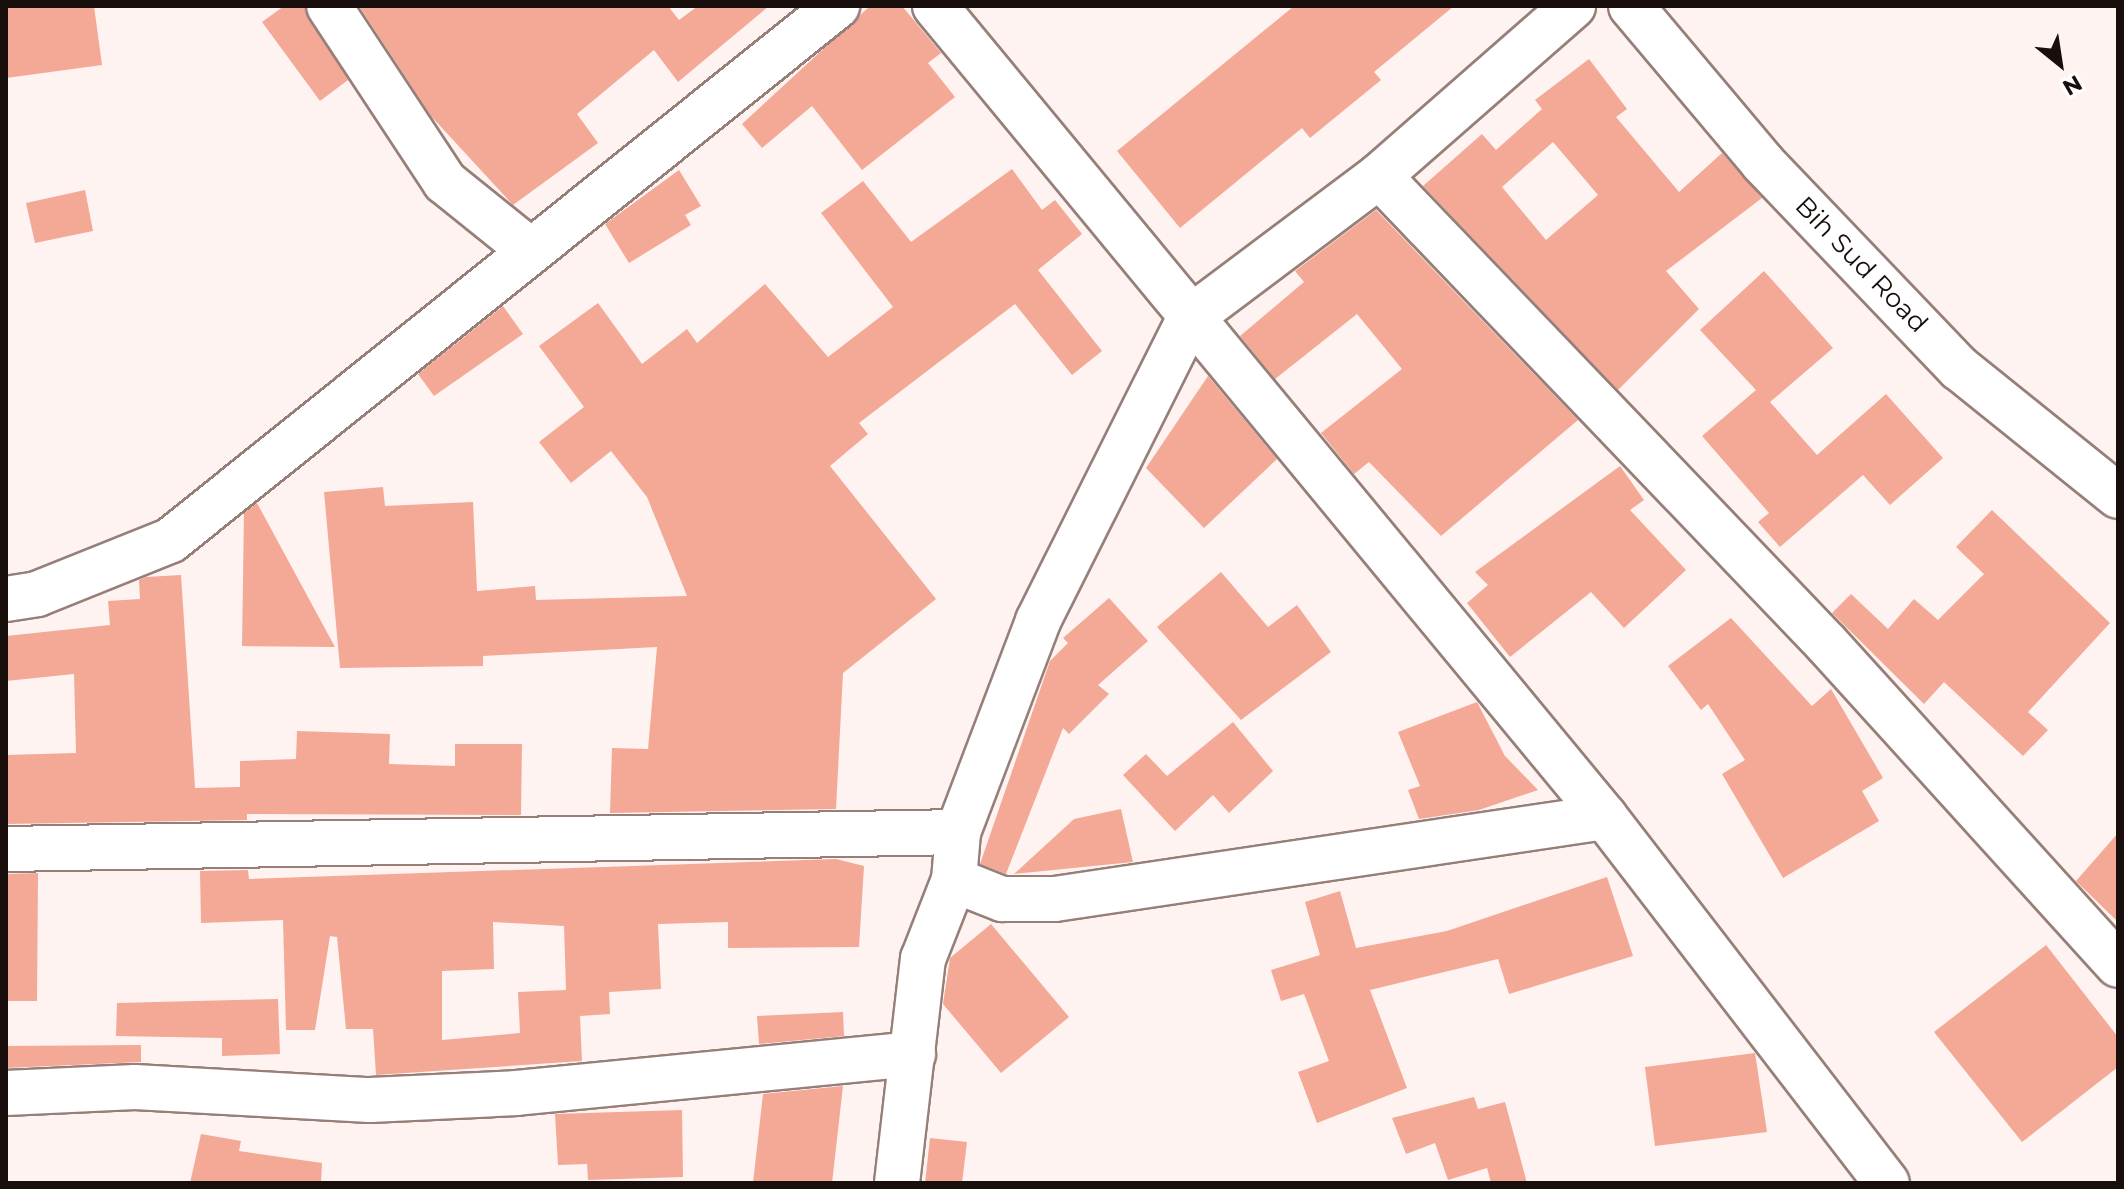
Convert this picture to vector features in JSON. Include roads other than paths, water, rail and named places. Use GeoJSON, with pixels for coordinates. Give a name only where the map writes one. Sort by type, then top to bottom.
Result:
{"type":"FeatureCollection","features":[{"type":"Feature","properties":{"kind":"street"},"geometry":{"type":"LineString","coordinates":[[329,6],[445,182],[527,248]]}},
{"type":"Feature","properties":{"kind":"street"},"geometry":{"type":"LineString","coordinates":[[6,599],[37,594],[171,540],[527,248],[837,6]]}},
{"type":"Feature","properties":{"kind":"street"},"geometry":{"type":"LineString","coordinates":[[935,6],[1605,817],[1887,1183]]}},
{"type":"Feature","properties":{"kind":"street"},"geometry":{"type":"LineString","coordinates":[[897,1183],[923,959],[954,880],[958,832],[1038,621],[1190,318],[1379,176],[1573,6]]}},
{"type":"Feature","properties":{"kind":"street","name":"Bih Sud Road"},"geometry":{"type":"LineString","coordinates":[[1631,6],[1763,163],[1959,368],[2118,496]]}},
{"type":"Feature","properties":{"kind":"street"},"geometry":{"type":"LineString","coordinates":[[1379,176],[1827,644],[2118,965]]}},
{"type":"Feature","properties":{"kind":"street"},"geometry":{"type":"LineString","coordinates":[[954,880],[1002,899],[1055,899],[1605,817]]}},
{"type":"Feature","properties":{"kind":"street"},"geometry":{"type":"LineString","coordinates":[[6,849],[958,832]]}},
{"type":"Feature","properties":{"kind":"street"},"geometry":{"type":"LineString","coordinates":[[6,1093],[135,1087],[399,1099],[913,1054]]}}]}
